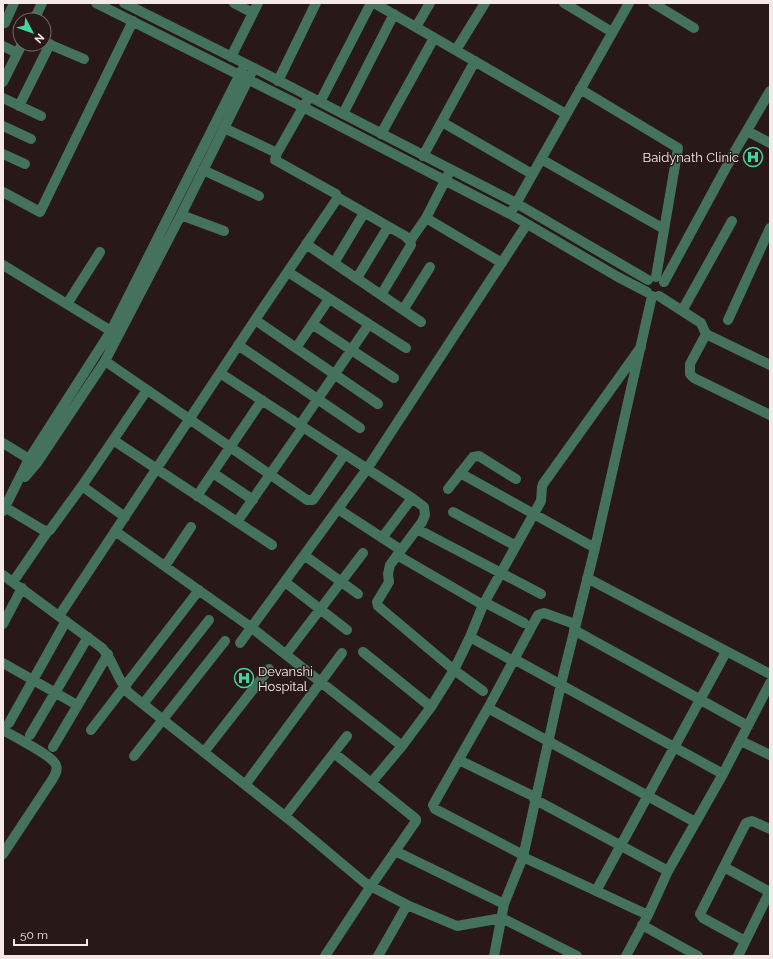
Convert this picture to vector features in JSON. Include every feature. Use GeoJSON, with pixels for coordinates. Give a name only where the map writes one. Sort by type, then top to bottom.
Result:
{"type":"FeatureCollection","features":[{"type":"Feature","properties":{"kind":"street"},"geometry":{"type":"LineString","coordinates":[[5,23],[14,3]]}},
{"type":"Feature","properties":{"kind":"street"},"geometry":{"type":"LineString","coordinates":[[96,3],[304,107],[510,214],[618,277],[682,311],[701,323],[706,334],[770,365]]}},
{"type":"Feature","properties":{"kind":"street"},"geometry":{"type":"LineString","coordinates":[[234,3],[253,13]]}},
{"type":"Feature","properties":{"kind":"street"},"geometry":{"type":"LineString","coordinates":[[231,57],[258,3]]}},
{"type":"Feature","properties":{"kind":"street"},"geometry":{"type":"LineString","coordinates":[[278,81],[316,3]]}},
{"type":"Feature","properties":{"kind":"street"},"geometry":{"type":"LineString","coordinates":[[320,102],[374,3],[566,114]]}},
{"type":"Feature","properties":{"kind":"street"},"geometry":{"type":"LineString","coordinates":[[416,27],[430,3]]}},
{"type":"Feature","properties":{"kind":"street"},"geometry":{"type":"LineString","coordinates":[[456,50],[485,3]]}},
{"type":"Feature","properties":{"kind":"street"},"geometry":{"type":"LineString","coordinates":[[564,3],[612,32]]}},
{"type":"Feature","properties":{"kind":"street"},"geometry":{"type":"LineString","coordinates":[[510,214],[629,3]]}},
{"type":"Feature","properties":{"kind":"street"},"geometry":{"type":"LineString","coordinates":[[653,3],[694,28]]}},
{"type":"Feature","properties":{"kind":"street"},"geometry":{"type":"LineString","coordinates":[[122,15],[126,4],[516,203],[665,286],[664,290],[653,295]]}},
{"type":"Feature","properties":{"kind":"street"},"geometry":{"type":"LineString","coordinates":[[343,114],[394,14]]}},
{"type":"Feature","properties":{"kind":"street"},"geometry":{"type":"LineString","coordinates":[[3,192],[40,212],[133,21]]}},
{"type":"Feature","properties":{"kind":"street"},"geometry":{"type":"LineString","coordinates":[[381,134],[434,38]]}},
{"type":"Feature","properties":{"kind":"street"},"geometry":{"type":"LineString","coordinates":[[52,45],[84,59]]}},
{"type":"Feature","properties":{"kind":"street"},"geometry":{"type":"LineString","coordinates":[[3,82],[18,52]]}},
{"type":"Feature","properties":{"kind":"street"},"geometry":{"type":"LineString","coordinates":[[19,106],[43,52]]}},
{"type":"Feature","properties":{"kind":"street"},"geometry":{"type":"LineString","coordinates":[[423,156],[476,62]]}},
{"type":"Feature","properties":{"kind":"street"},"geometry":{"type":"LineString","coordinates":[[48,531],[43,530],[4,508],[30,459],[111,330],[249,67]]}},
{"type":"Feature","properties":{"kind":"street"},"geometry":{"type":"LineString","coordinates":[[13,492],[37,463],[105,361],[181,215],[224,128],[244,77]]}},
{"type":"Feature","properties":{"kind":"street"},"geometry":{"type":"LineString","coordinates":[[580,89],[678,148],[656,280]]}},
{"type":"Feature","properties":{"kind":"street"},"geometry":{"type":"LineString","coordinates":[[494,956],[504,904],[523,856],[548,740],[595,548],[653,295],[646,285],[656,280],[770,91]]}},
{"type":"Feature","properties":{"kind":"street"},"geometry":{"type":"LineString","coordinates":[[309,97],[277,153],[275,160],[336,194],[337,197],[405,236],[410,241]]}},
{"type":"Feature","properties":{"kind":"street"},"geometry":{"type":"LineString","coordinates":[[3,98],[42,116]]}},
{"type":"Feature","properties":{"kind":"street"},"geometry":{"type":"LineString","coordinates":[[442,122],[532,174]]}},
{"type":"Feature","properties":{"kind":"street"},"geometry":{"type":"LineString","coordinates":[[3,126],[32,139]]}},
{"type":"Feature","properties":{"kind":"street"},"geometry":{"type":"LineString","coordinates":[[224,128],[277,153]]}},
{"type":"Feature","properties":{"kind":"street"},"geometry":{"type":"LineString","coordinates":[[747,131],[770,143]]}},
{"type":"Feature","properties":{"kind":"street"},"geometry":{"type":"LineString","coordinates":[[3,154],[25,164]]}},
{"type":"Feature","properties":{"kind":"street"},"geometry":{"type":"LineString","coordinates":[[541,159],[664,228]]}},
{"type":"Feature","properties":{"kind":"street"},"geometry":{"type":"LineString","coordinates":[[203,170],[259,196]]}},
{"type":"Feature","properties":{"kind":"street"},"geometry":{"type":"LineString","coordinates":[[381,295],[411,245],[410,241],[426,218],[451,170]]}},
{"type":"Feature","properties":{"kind":"street"},"geometry":{"type":"LineString","coordinates":[[3,854],[56,774],[57,768],[56,763],[48,756],[6,726],[33,680],[63,618],[115,531],[337,197]]}},
{"type":"Feature","properties":{"kind":"street"},"geometry":{"type":"LineString","coordinates":[[334,263],[364,213]]}},
{"type":"Feature","properties":{"kind":"street"},"geometry":{"type":"LineString","coordinates":[[181,215],[224,231]]}},
{"type":"Feature","properties":{"kind":"street"},"geometry":{"type":"LineString","coordinates":[[426,218],[502,263]]}},
{"type":"Feature","properties":{"kind":"street"},"geometry":{"type":"LineString","coordinates":[[682,311],[732,221]]}},
{"type":"Feature","properties":{"kind":"street"},"geometry":{"type":"LineString","coordinates":[[240,643],[368,469],[527,224]]}},
{"type":"Feature","properties":{"kind":"street"},"geometry":{"type":"LineString","coordinates":[[357,278],[388,227]]}},
{"type":"Feature","properties":{"kind":"street"},"geometry":{"type":"LineString","coordinates":[[728,320],[770,228]]}},
{"type":"Feature","properties":{"kind":"street"},"geometry":{"type":"LineString","coordinates":[[306,244],[421,322]]}},
{"type":"Feature","properties":{"kind":"street"},"geometry":{"type":"LineString","coordinates":[[67,304],[100,252]]}},
{"type":"Feature","properties":{"kind":"street"},"geometry":{"type":"LineString","coordinates":[[3,265],[111,330]]}},
{"type":"Feature","properties":{"kind":"street"},"geometry":{"type":"LineString","coordinates":[[403,310],[430,267]]}},
{"type":"Feature","properties":{"kind":"street"},"geometry":{"type":"LineString","coordinates":[[288,272],[406,348]]}},
{"type":"Feature","properties":{"kind":"street"},"geometry":{"type":"LineString","coordinates":[[296,348],[329,299]]}},
{"type":"Feature","properties":{"kind":"street"},"geometry":{"type":"LineString","coordinates":[[255,320],[378,404]]}},
{"type":"Feature","properties":{"kind":"street"},"geometry":{"type":"LineString","coordinates":[[312,324],[394,378]]}},
{"type":"Feature","properties":{"kind":"street"},"geometry":{"type":"LineString","coordinates":[[237,522],[270,475],[318,399],[369,324]]}},
{"type":"Feature","properties":{"kind":"street"},"geometry":{"type":"LineString","coordinates":[[706,334],[690,364],[690,374],[694,378],[770,415]]}},
{"type":"Feature","properties":{"kind":"street"},"geometry":{"type":"LineString","coordinates":[[238,345],[360,428]]}},
{"type":"Feature","properties":{"kind":"street"},"geometry":{"type":"LineString","coordinates":[[371,783],[402,746],[431,707],[454,670],[484,603],[541,501],[542,487],[641,347]]}},
{"type":"Feature","properties":{"kind":"street"},"geometry":{"type":"LineString","coordinates":[[105,361],[307,500],[313,500],[345,454]]}},
{"type":"Feature","properties":{"kind":"street"},"geometry":{"type":"LineString","coordinates":[[220,373],[424,507],[425,510],[422,522],[388,569],[389,582],[378,599],[378,606],[454,670],[483,691]]}},
{"type":"Feature","properties":{"kind":"street"},"geometry":{"type":"LineString","coordinates":[[3,624],[18,585],[48,531],[82,486],[147,390]]}},
{"type":"Feature","properties":{"kind":"street"},"geometry":{"type":"LineString","coordinates":[[197,496],[262,400]]}},
{"type":"Feature","properties":{"kind":"street"},"geometry":{"type":"LineString","coordinates":[[113,440],[272,545]]}},
{"type":"Feature","properties":{"kind":"street"},"geometry":{"type":"LineString","coordinates":[[3,443],[30,459]]}},
{"type":"Feature","properties":{"kind":"street"},"geometry":{"type":"LineString","coordinates":[[448,489],[473,457],[479,456],[516,479]]}},
{"type":"Feature","properties":{"kind":"street"},"geometry":{"type":"LineString","coordinates":[[213,473],[252,500]]}},
{"type":"Feature","properties":{"kind":"street"},"geometry":{"type":"LineString","coordinates":[[460,473],[595,548]]}},
{"type":"Feature","properties":{"kind":"street"},"geometry":{"type":"LineString","coordinates":[[82,486],[125,517]]}},
{"type":"Feature","properties":{"kind":"street"},"geometry":{"type":"LineString","coordinates":[[382,538],[412,498]]}},
{"type":"Feature","properties":{"kind":"street"},"geometry":{"type":"LineString","coordinates":[[338,509],[382,538],[399,553],[484,603],[524,623]]}},
{"type":"Feature","properties":{"kind":"street"},"geometry":{"type":"LineString","coordinates":[[453,512],[516,546]]}},
{"type":"Feature","properties":{"kind":"street"},"geometry":{"type":"LineString","coordinates":[[165,566],[191,528]]}},
{"type":"Feature","properties":{"kind":"street"},"geometry":{"type":"LineString","coordinates":[[417,530],[541,594]]}},
{"type":"Feature","properties":{"kind":"street"},"geometry":{"type":"LineString","coordinates":[[115,531],[252,628],[402,746]]}},
{"type":"Feature","properties":{"kind":"street"},"geometry":{"type":"LineString","coordinates":[[286,654],[363,553]]}},
{"type":"Feature","properties":{"kind":"street"},"geometry":{"type":"LineString","coordinates":[[304,556],[358,594]]}},
{"type":"Feature","properties":{"kind":"street"},"geometry":{"type":"LineString","coordinates":[[3,575],[88,636],[108,654],[124,688],[285,816],[365,883],[407,905],[457,926],[502,918],[573,955]]}},
{"type":"Feature","properties":{"kind":"street"},"geometry":{"type":"LineString","coordinates":[[587,578],[770,674]]}},
{"type":"Feature","properties":{"kind":"street"},"geometry":{"type":"LineString","coordinates":[[284,582],[347,630]]}},
{"type":"Feature","properties":{"kind":"street"},"geometry":{"type":"LineString","coordinates":[[91,730],[199,590]]}},
{"type":"Feature","properties":{"kind":"street"},"geometry":{"type":"LineString","coordinates":[[648,915],[523,856],[433,808],[433,805],[488,708],[536,618],[541,613],[575,627],[700,700],[748,726]]}},
{"type":"Feature","properties":{"kind":"street"},"geometry":{"type":"LineString","coordinates":[[144,704],[209,620]]}},
{"type":"Feature","properties":{"kind":"street"},"geometry":{"type":"LineString","coordinates":[[30,735],[88,636]]}},
{"type":"Feature","properties":{"kind":"street"},"geometry":{"type":"LineString","coordinates":[[470,637],[561,684],[723,774]]}},
{"type":"Feature","properties":{"kind":"street"},"geometry":{"type":"LineString","coordinates":[[134,756],[225,641]]}},
{"type":"Feature","properties":{"kind":"street"},"geometry":{"type":"LineString","coordinates":[[363,652],[431,707]]}},
{"type":"Feature","properties":{"kind":"street"},"geometry":{"type":"LineString","coordinates":[[596,891],[726,652]]}},
{"type":"Feature","properties":{"kind":"street"},"geometry":{"type":"LineString","coordinates":[[245,785],[342,653]]}},
{"type":"Feature","properties":{"kind":"street"},"geometry":{"type":"LineString","coordinates":[[52,747],[108,654]]}},
{"type":"Feature","properties":{"kind":"street"},"geometry":{"type":"LineString","coordinates":[[3,663],[77,706]]}},
{"type":"Feature","properties":{"kind":"street"},"geometry":{"type":"LineString","coordinates":[[204,752],[269,669]]}},
{"type":"Feature","properties":{"kind":"street"},"geometry":{"type":"LineString","coordinates":[[626,956],[648,915],[668,871],[741,741],[770,683]]}},
{"type":"Feature","properties":{"kind":"street"},"geometry":{"type":"LineString","coordinates":[[488,708],[695,822]]}},
{"type":"Feature","properties":{"kind":"street"},"geometry":{"type":"LineString","coordinates":[[285,816],[347,736]]}},
{"type":"Feature","properties":{"kind":"street"},"geometry":{"type":"LineString","coordinates":[[741,741],[770,755]]}},
{"type":"Feature","properties":{"kind":"street"},"geometry":{"type":"LineString","coordinates":[[325,956],[416,821],[416,819],[334,753]]}},
{"type":"Feature","properties":{"kind":"street"},"geometry":{"type":"LineString","coordinates":[[459,760],[535,798],[668,871]]}},
{"type":"Feature","properties":{"kind":"street"},"geometry":{"type":"LineString","coordinates":[[745,941],[700,916],[748,822],[752,821],[770,829]]}},
{"type":"Feature","properties":{"kind":"street"},"geometry":{"type":"LineString","coordinates":[[395,851],[504,904]]}},
{"type":"Feature","properties":{"kind":"street"},"geometry":{"type":"LineString","coordinates":[[724,867],[770,891],[738,956]]}},
{"type":"Feature","properties":{"kind":"street"},"geometry":{"type":"LineString","coordinates":[[378,956],[407,905]]}},
{"type":"Feature","properties":{"kind":"street"},"geometry":{"type":"LineString","coordinates":[[642,925],[698,956]]}},
{"type":"Feature","properties":{"kind":"place","name":"Baidynath Clinic"},"geometry":{"type":"Point","coordinates":[753,157]}},
{"type":"Feature","properties":{"kind":"place","name":"Devanshi Hospital"},"geometry":{"type":"Point","coordinates":[244,678]}}]}
